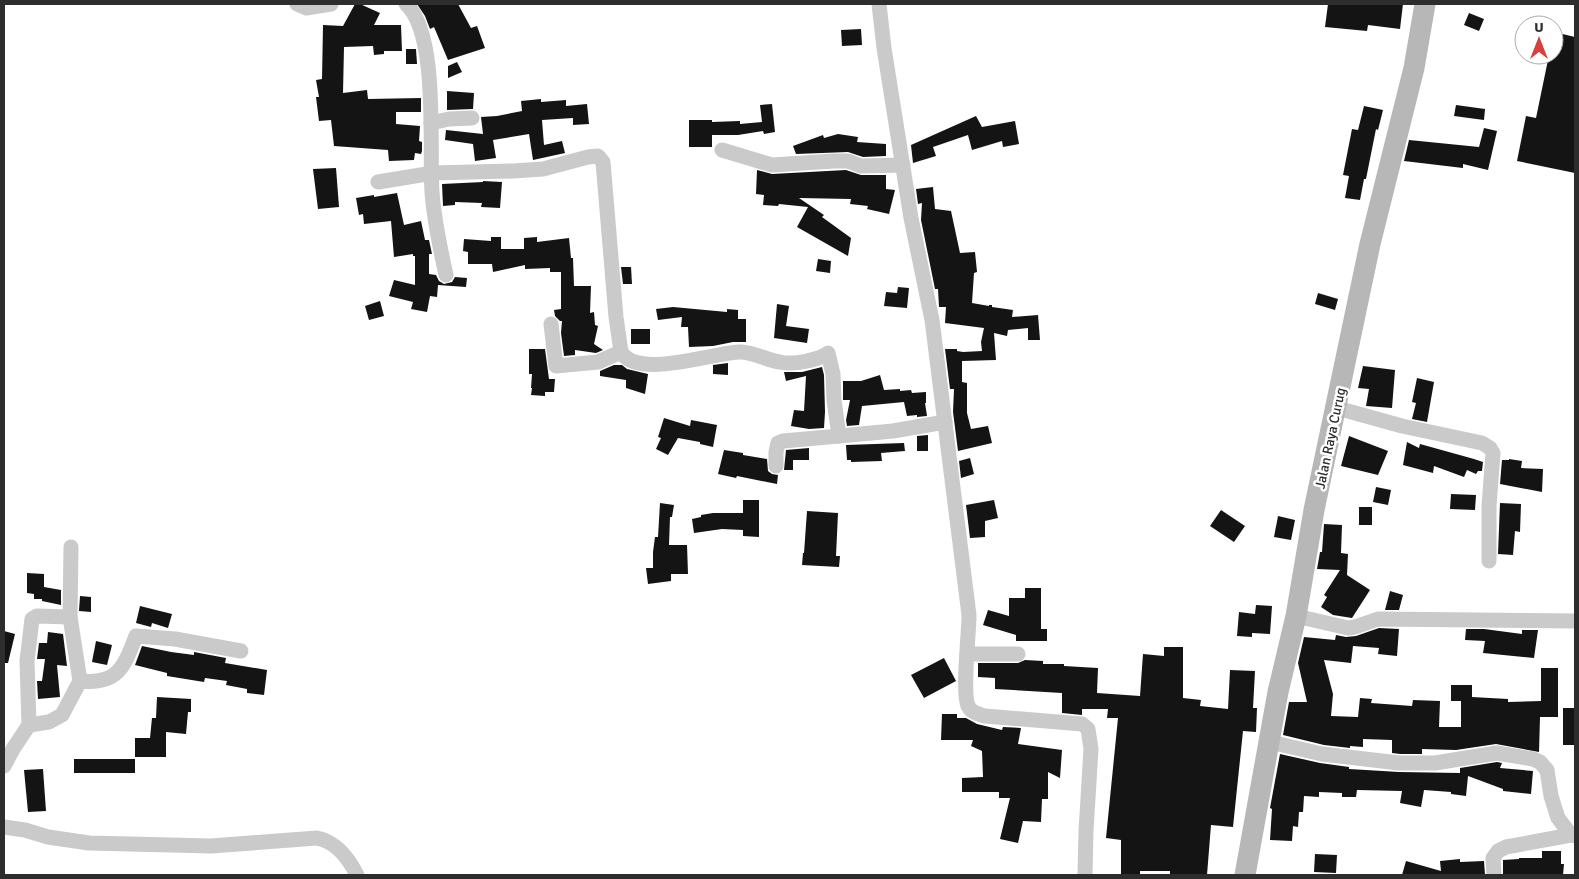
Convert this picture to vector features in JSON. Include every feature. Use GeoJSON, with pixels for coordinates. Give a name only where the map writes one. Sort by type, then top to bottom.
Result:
{"type":"FeatureCollection","features":[{"type":"Feature","properties":{"kind":"street"},"geometry":{"type":"LineString","coordinates":[[296,4],[306,8],[331,4]]}},
{"type":"Feature","properties":{"kind":"street"},"geometry":{"type":"LineString","coordinates":[[406,4],[416,16],[426,47],[431,123],[432,190],[436,230],[446,275]]}},
{"type":"Feature","properties":{"kind":"street"},"geometry":{"type":"LineString","coordinates":[[879,4],[912,228],[928,298],[945,422],[969,615],[966,690],[968,706],[974,713],[997,718],[1082,724],[1088,730],[1091,748],[1086,831],[1086,875]]}},
{"type":"Feature","properties":{"kind":"street","name":"Jalan Raya Curug"},"geometry":{"type":"LineString","coordinates":[[1245,875],[1278,692],[1296,616],[1314,510],[1370,244],[1414,68],[1425,4]]}},
{"type":"Feature","properties":{"kind":"street"},"geometry":{"type":"LineString","coordinates":[[431,123],[449,119],[472,118]]}},
{"type":"Feature","properties":{"kind":"street"},"geometry":{"type":"LineString","coordinates":[[722,150],[756,162],[772,165],[834,160],[848,161],[860,166],[903,164]]}},
{"type":"Feature","properties":{"kind":"street"},"geometry":{"type":"LineString","coordinates":[[378,182],[433,173],[543,169],[598,156],[603,162],[616,317],[621,352],[633,361],[657,364],[674,364],[730,352],[741,352],[779,362],[796,363],[821,358],[828,353],[839,436]]}},
{"type":"Feature","properties":{"kind":"street"},"geometry":{"type":"LineString","coordinates":[[551,324],[554,364],[556,366],[598,362],[621,352]]}},
{"type":"Feature","properties":{"kind":"street"},"geometry":{"type":"LineString","coordinates":[[1336,408],[1402,426],[1482,443],[1490,448],[1493,453],[1489,506],[1489,561]]}},
{"type":"Feature","properties":{"kind":"street"},"geometry":{"type":"LineString","coordinates":[[776,466],[778,443],[782,441],[893,430],[945,422]]}},
{"type":"Feature","properties":{"kind":"street"},"geometry":{"type":"LineString","coordinates":[[29,725],[49,722],[62,715],[80,681],[70,617],[71,547]]}},
{"type":"Feature","properties":{"kind":"street"},"geometry":{"type":"LineString","coordinates":[[4,766],[29,725],[27,661],[31,622],[37,616],[70,617]]}},
{"type":"Feature","properties":{"kind":"street"},"geometry":{"type":"LineString","coordinates":[[1296,616],[1348,628],[1378,618],[1575,621]]}},
{"type":"Feature","properties":{"kind":"street"},"geometry":{"type":"LineString","coordinates":[[80,681],[104,680],[118,672],[126,664],[136,636],[175,639],[241,651]]}},
{"type":"Feature","properties":{"kind":"street"},"geometry":{"type":"LineString","coordinates":[[968,654],[1018,654]]}},
{"type":"Feature","properties":{"kind":"street"},"geometry":{"type":"LineString","coordinates":[[1270,742],[1322,754],[1399,763],[1435,763],[1497,754],[1532,759],[1540,762],[1547,770],[1551,796],[1558,818],[1573,835]]}},
{"type":"Feature","properties":{"kind":"street"},"geometry":{"type":"LineString","coordinates":[[4,827],[25,830],[40,836],[90,843],[211,846],[318,838],[328,840],[334,845],[352,866],[357,875]]}},
{"type":"Feature","properties":{"kind":"street"},"geometry":{"type":"LineString","coordinates":[[1494,875],[1493,858],[1498,851],[1506,847],[1573,835]]}},
{"type":"Feature","properties":{"kind":"building"},"geometry":{"type":"Polygon","coordinates":[[[355,4],[360,4],[380,13],[374,25],[401,25],[402,51],[384,51],[384,54],[374,55],[373,46],[344,47],[343,93],[367,90],[368,99],[421,98],[421,112],[396,112],[396,124],[420,126],[419,141],[422,142],[422,151],[421,154],[415,153],[414,160],[389,161],[388,150],[334,146],[331,120],[319,121],[316,97],[319,97],[316,80],[322,79],[323,25],[343,26],[355,4]]]}},
{"type":"Feature","properties":{"kind":"building"},"geometry":{"type":"Polygon","coordinates":[[[417,4],[458,4],[471,28],[477,26],[485,48],[448,60],[434,27],[430,29],[425,16],[417,4]]]}},
{"type":"Feature","properties":{"kind":"building"},"geometry":{"type":"Polygon","coordinates":[[[1328,4],[1403,4],[1400,29],[1368,25],[1367,31],[1325,27],[1328,4]]]}},
{"type":"Feature","properties":{"kind":"building"},"geometry":{"type":"Polygon","coordinates":[[[1469,13],[1484,19],[1479,31],[1464,25],[1469,13]]]}},
{"type":"Feature","properties":{"kind":"building"},"geometry":{"type":"Polygon","coordinates":[[[861,29],[862,45],[842,46],[841,30],[861,29]]]}},
{"type":"Feature","properties":{"kind":"building"},"geometry":{"type":"Polygon","coordinates":[[[1564,34],[1575,37],[1575,173],[1517,161],[1526,116],[1536,118],[1547,65],[1564,65],[1564,34]]]}},
{"type":"Feature","properties":{"kind":"building"},"geometry":{"type":"Polygon","coordinates":[[[406,49],[416,49],[417,64],[406,64],[406,49]]]}},
{"type":"Feature","properties":{"kind":"building"},"geometry":{"type":"Polygon","coordinates":[[[457,62],[462,72],[448,78],[448,66],[457,62]]]}},
{"type":"Feature","properties":{"kind":"building"},"geometry":{"type":"Polygon","coordinates":[[[447,91],[474,93],[473,109],[447,110],[447,91]]]}},
{"type":"Feature","properties":{"kind":"building"},"geometry":{"type":"Polygon","coordinates":[[[541,99],[541,102],[566,100],[566,106],[587,104],[589,124],[573,125],[573,118],[542,120],[544,145],[562,141],[565,153],[533,160],[529,134],[493,140],[496,158],[475,161],[473,144],[445,140],[446,130],[483,134],[481,117],[522,111],[521,101],[541,99]]]}},
{"type":"Feature","properties":{"kind":"building"},"geometry":{"type":"Polygon","coordinates":[[[772,104],[775,132],[764,134],[763,131],[738,135],[712,135],[712,147],[689,147],[689,120],[712,120],[712,122],[740,121],[740,124],[762,122],[760,105],[772,104]]]}},
{"type":"Feature","properties":{"kind":"building"},"geometry":{"type":"Polygon","coordinates":[[[1456,105],[1485,109],[1484,120],[1454,116],[1456,105]]]}},
{"type":"Feature","properties":{"kind":"building"},"geometry":{"type":"Polygon","coordinates":[[[1364,106],[1383,110],[1378,130],[1376,129],[1360,200],[1345,198],[1349,176],[1343,175],[1352,129],[1358,130],[1364,106]]]}},
{"type":"Feature","properties":{"kind":"building"},"geometry":{"type":"Polygon","coordinates":[[[976,116],[982,127],[1015,121],[1019,144],[1003,147],[1002,141],[972,150],[968,135],[933,147],[936,156],[913,163],[911,145],[976,116]]]}},
{"type":"Feature","properties":{"kind":"building"},"geometry":{"type":"Polygon","coordinates":[[[1484,128],[1497,131],[1488,170],[1463,164],[1463,168],[1404,161],[1409,140],[1479,147],[1484,128]]]}},
{"type":"Feature","properties":{"kind":"building"},"geometry":{"type":"Polygon","coordinates":[[[838,134],[858,137],[857,142],[886,144],[886,156],[863,157],[848,152],[796,154],[793,146],[823,135],[824,138],[838,134]]]}},
{"type":"Feature","properties":{"kind":"building"},"geometry":{"type":"Polygon","coordinates":[[[336,168],[339,207],[318,209],[313,169],[336,168]]]}},
{"type":"Feature","properties":{"kind":"building"},"geometry":{"type":"Polygon","coordinates":[[[757,170],[772,174],[846,170],[861,175],[886,175],[886,189],[895,190],[889,214],[867,209],[868,206],[850,204],[851,199],[799,198],[824,215],[822,217],[851,238],[848,256],[797,227],[808,207],[779,204],[778,206],[763,205],[764,195],[756,194],[757,170]]]}},
{"type":"Feature","properties":{"kind":"building"},"geometry":{"type":"Polygon","coordinates":[[[483,181],[502,182],[500,208],[481,207],[482,203],[455,202],[455,205],[443,206],[442,184],[483,181]]]}},
{"type":"Feature","properties":{"kind":"building"},"geometry":{"type":"Polygon","coordinates":[[[933,187],[935,209],[951,211],[960,253],[975,252],[977,272],[974,273],[972,303],[1013,310],[1012,317],[1038,315],[1040,340],[1028,340],[1028,328],[1008,330],[1007,336],[994,333],[996,360],[962,361],[962,382],[967,383],[967,413],[971,429],[988,426],[992,443],[958,451],[953,412],[954,389],[950,389],[945,349],[957,349],[957,351],[963,352],[982,351],[981,342],[984,328],[945,323],[946,307],[939,307],[938,289],[935,289],[921,220],[922,203],[918,204],[916,189],[933,187]]]}},
{"type":"Feature","properties":{"kind":"building"},"geometry":{"type":"Polygon","coordinates":[[[397,193],[404,225],[421,221],[425,240],[429,240],[432,254],[429,254],[429,274],[436,275],[439,281],[444,284],[452,282],[455,277],[467,278],[466,287],[438,285],[437,297],[430,296],[427,312],[411,309],[413,302],[389,296],[394,280],[415,285],[415,256],[413,254],[394,257],[391,221],[364,224],[363,214],[359,215],[356,198],[397,193]]]}},
{"type":"Feature","properties":{"kind":"building"},"geometry":{"type":"Polygon","coordinates":[[[491,237],[501,237],[501,249],[524,249],[524,238],[537,237],[537,242],[569,238],[571,258],[573,258],[574,286],[591,286],[590,313],[594,312],[595,325],[598,326],[594,344],[603,350],[596,353],[575,350],[575,355],[564,356],[561,333],[562,321],[555,316],[554,310],[561,309],[561,272],[550,272],[550,268],[525,269],[525,265],[493,272],[492,264],[468,264],[468,252],[463,251],[464,239],[491,241],[491,237]]]}},
{"type":"Feature","properties":{"kind":"building"},"geometry":{"type":"Polygon","coordinates":[[[818,259],[831,261],[830,273],[816,271],[818,259]]]}},
{"type":"Feature","properties":{"kind":"building"},"geometry":{"type":"Polygon","coordinates":[[[621,267],[631,267],[632,284],[623,284],[621,267]]]}},
{"type":"Feature","properties":{"kind":"building"},"geometry":{"type":"Polygon","coordinates":[[[898,287],[909,288],[907,308],[884,306],[886,292],[897,293],[898,287]]]}},
{"type":"Feature","properties":{"kind":"building"},"geometry":{"type":"Polygon","coordinates":[[[1318,293],[1338,299],[1335,310],[1315,304],[1318,293]]]}},
{"type":"Feature","properties":{"kind":"building"},"geometry":{"type":"Polygon","coordinates":[[[380,301],[384,316],[369,320],[365,306],[380,301]]]}},
{"type":"Feature","properties":{"kind":"building"},"geometry":{"type":"Polygon","coordinates":[[[777,304],[789,306],[786,326],[809,329],[807,343],[774,338],[777,304]]]}},
{"type":"Feature","properties":{"kind":"building"},"geometry":{"type":"Polygon","coordinates":[[[673,307],[727,312],[727,309],[738,310],[738,319],[746,319],[746,342],[689,347],[688,327],[681,327],[682,317],[658,320],[656,309],[673,307]]]}},
{"type":"Feature","properties":{"kind":"building"},"geometry":{"type":"Polygon","coordinates":[[[631,329],[650,329],[650,344],[631,344],[631,329]]]}},
{"type":"Feature","properties":{"kind":"building"},"geometry":{"type":"Polygon","coordinates":[[[529,349],[545,349],[549,379],[555,379],[554,392],[545,392],[545,396],[531,395],[532,374],[529,374],[529,349]]]}},
{"type":"Feature","properties":{"kind":"building"},"geometry":{"type":"Polygon","coordinates":[[[728,363],[728,375],[713,374],[713,365],[728,363]]]}},
{"type":"Feature","properties":{"kind":"building"},"geometry":{"type":"Polygon","coordinates":[[[614,365],[622,365],[627,369],[648,374],[645,394],[626,388],[626,380],[600,376],[600,371],[614,365]]]}},
{"type":"Feature","properties":{"kind":"building"},"geometry":{"type":"Polygon","coordinates":[[[1363,366],[1395,370],[1392,408],[1366,406],[1369,389],[1358,388],[1363,366]]]}},
{"type":"Feature","properties":{"kind":"building"},"geometry":{"type":"Polygon","coordinates":[[[822,367],[824,375],[824,428],[809,429],[791,426],[794,410],[804,411],[806,376],[786,381],[784,372],[802,372],[822,367]]]}},
{"type":"Feature","properties":{"kind":"building"},"geometry":{"type":"Polygon","coordinates":[[[880,375],[884,390],[900,389],[900,391],[911,390],[912,393],[926,392],[927,416],[907,416],[904,402],[862,406],[859,425],[847,426],[846,420],[850,400],[843,400],[843,381],[861,381],[880,375]]]}},
{"type":"Feature","properties":{"kind":"building"},"geometry":{"type":"Polygon","coordinates":[[[1417,378],[1434,382],[1427,422],[1412,419],[1416,403],[1412,402],[1417,378]]]}},
{"type":"Feature","properties":{"kind":"building"},"geometry":{"type":"Polygon","coordinates":[[[664,418],[690,426],[691,420],[717,425],[713,447],[700,444],[700,442],[678,438],[668,455],[656,449],[661,438],[658,437],[664,418]]]}},
{"type":"Feature","properties":{"kind":"building"},"geometry":{"type":"Polygon","coordinates":[[[928,435],[928,451],[917,451],[917,436],[928,435]]]}},
{"type":"Feature","properties":{"kind":"building"},"geometry":{"type":"Polygon","coordinates":[[[1349,436],[1388,451],[1378,475],[1341,466],[1349,436]]]}},
{"type":"Feature","properties":{"kind":"building"},"geometry":{"type":"Polygon","coordinates":[[[1407,442],[1419,448],[1420,444],[1483,462],[1482,471],[1478,471],[1476,474],[1467,470],[1464,477],[1434,466],[1433,473],[1403,465],[1407,442]]]}},
{"type":"Feature","properties":{"kind":"building"},"geometry":{"type":"Polygon","coordinates":[[[904,443],[905,451],[881,453],[882,461],[851,462],[851,460],[847,460],[846,445],[904,443]]]}},
{"type":"Feature","properties":{"kind":"building"},"geometry":{"type":"Polygon","coordinates":[[[809,448],[809,460],[793,460],[793,470],[784,470],[786,450],[809,448]]]}},
{"type":"Feature","properties":{"kind":"building"},"geometry":{"type":"Polygon","coordinates":[[[724,450],[767,459],[768,471],[778,475],[777,484],[718,474],[724,450]]]}},
{"type":"Feature","properties":{"kind":"building"},"geometry":{"type":"Polygon","coordinates":[[[970,458],[974,474],[961,478],[959,461],[970,458]]]}},
{"type":"Feature","properties":{"kind":"building"},"geometry":{"type":"Polygon","coordinates":[[[1502,460],[1522,461],[1521,468],[1543,469],[1542,492],[1500,484],[1502,460]]]}},
{"type":"Feature","properties":{"kind":"building"},"geometry":{"type":"Polygon","coordinates":[[[1376,487],[1391,490],[1388,505],[1373,502],[1376,487]]]}},
{"type":"Feature","properties":{"kind":"building"},"geometry":{"type":"Polygon","coordinates":[[[1451,494],[1476,495],[1475,510],[1450,509],[1451,494]]]}},
{"type":"Feature","properties":{"kind":"building"},"geometry":{"type":"Polygon","coordinates":[[[743,500],[759,500],[759,537],[743,536],[743,530],[722,529],[694,533],[692,519],[713,513],[743,513],[743,500]]]}},
{"type":"Feature","properties":{"kind":"building"},"geometry":{"type":"Polygon","coordinates":[[[994,500],[998,518],[985,521],[985,537],[970,538],[966,505],[994,500]]]}},
{"type":"Feature","properties":{"kind":"building"},"geometry":{"type":"Polygon","coordinates":[[[660,503],[674,505],[672,517],[670,517],[669,545],[687,545],[688,574],[671,574],[671,581],[648,584],[646,568],[653,568],[653,552],[655,537],[658,537],[660,503]]]}},
{"type":"Feature","properties":{"kind":"building"},"geometry":{"type":"Polygon","coordinates":[[[1500,503],[1521,504],[1520,532],[1515,531],[1513,555],[1498,554],[1500,503]]]}},
{"type":"Feature","properties":{"kind":"building"},"geometry":{"type":"Polygon","coordinates":[[[1359,507],[1372,507],[1372,525],[1359,525],[1359,507]]]}},
{"type":"Feature","properties":{"kind":"building"},"geometry":{"type":"Polygon","coordinates":[[[1221,510],[1245,526],[1234,542],[1210,526],[1221,510]]]}},
{"type":"Feature","properties":{"kind":"building"},"geometry":{"type":"Polygon","coordinates":[[[807,511],[838,513],[836,556],[840,556],[839,567],[802,565],[807,511]]]}},
{"type":"Feature","properties":{"kind":"building"},"geometry":{"type":"Polygon","coordinates":[[[1278,516],[1295,520],[1291,540],[1274,537],[1278,516]]]}},
{"type":"Feature","properties":{"kind":"building"},"geometry":{"type":"Polygon","coordinates":[[[1324,524],[1342,525],[1341,553],[1348,554],[1347,575],[1370,590],[1352,618],[1333,615],[1321,607],[1327,597],[1324,595],[1340,570],[1317,569],[1320,552],[1322,552],[1324,524]]]}},
{"type":"Feature","properties":{"kind":"building"},"geometry":{"type":"Polygon","coordinates":[[[27,573],[44,574],[44,587],[61,590],[61,605],[42,601],[42,599],[34,599],[34,594],[27,593],[27,573]]]}},
{"type":"Feature","properties":{"kind":"building"},"geometry":{"type":"Polygon","coordinates":[[[1025,588],[1041,588],[1041,629],[1047,629],[1047,641],[1016,641],[1016,635],[983,625],[988,610],[1009,616],[1009,598],[1025,598],[1025,588]]]}},
{"type":"Feature","properties":{"kind":"building"},"geometry":{"type":"Polygon","coordinates":[[[1390,591],[1403,595],[1399,610],[1385,610],[1390,591]]]}},
{"type":"Feature","properties":{"kind":"building"},"geometry":{"type":"Polygon","coordinates":[[[80,596],[91,597],[91,612],[79,611],[80,596]]]}},
{"type":"Feature","properties":{"kind":"building"},"geometry":{"type":"Polygon","coordinates":[[[1256,605],[1272,606],[1270,634],[1252,633],[1252,637],[1237,636],[1239,612],[1255,614],[1256,605]]]}},
{"type":"Feature","properties":{"kind":"building"},"geometry":{"type":"Polygon","coordinates":[[[140,606],[172,614],[168,628],[152,623],[151,627],[136,623],[140,606]]]}},
{"type":"Feature","properties":{"kind":"building"},"geometry":{"type":"Polygon","coordinates":[[[1379,628],[1399,629],[1397,656],[1378,654],[1379,648],[1353,646],[1351,663],[1324,660],[1333,694],[1331,716],[1358,717],[1360,698],[1372,699],[1371,703],[1412,706],[1413,700],[1440,701],[1439,727],[1461,727],[1461,701],[1451,701],[1451,685],[1472,685],[1472,697],[1508,699],[1508,702],[1541,701],[1541,668],[1558,668],[1558,717],[1540,717],[1539,752],[1496,744],[1456,750],[1422,749],[1422,754],[1400,754],[1392,753],[1392,740],[1363,739],[1363,747],[1350,746],[1350,748],[1324,745],[1283,735],[1289,702],[1307,702],[1298,663],[1304,637],[1335,640],[1336,635],[1356,636],[1379,628]]]}},
{"type":"Feature","properties":{"kind":"building"},"geometry":{"type":"Polygon","coordinates":[[[1466,629],[1484,629],[1522,634],[1522,630],[1538,630],[1534,658],[1483,653],[1485,641],[1465,640],[1466,629]]]}},
{"type":"Feature","properties":{"kind":"building"},"geometry":{"type":"Polygon","coordinates":[[[4,631],[15,634],[8,663],[4,663],[4,631]]]}},
{"type":"Feature","properties":{"kind":"building"},"geometry":{"type":"Polygon","coordinates":[[[48,632],[63,634],[67,666],[57,665],[60,697],[38,699],[37,681],[42,681],[45,659],[37,659],[39,643],[47,643],[48,632]]]}},
{"type":"Feature","properties":{"kind":"building"},"geometry":{"type":"Polygon","coordinates":[[[96,641],[112,645],[107,665],[92,662],[96,641]]]}},
{"type":"Feature","properties":{"kind":"building"},"geometry":{"type":"Polygon","coordinates":[[[142,646],[171,652],[194,655],[194,652],[226,658],[225,663],[267,670],[264,695],[247,693],[247,689],[226,685],[227,681],[205,678],[204,682],[167,676],[167,673],[135,665],[142,646]]]}},
{"type":"Feature","properties":{"kind":"building"},"geometry":{"type":"Polygon","coordinates":[[[1164,647],[1183,647],[1183,698],[1201,700],[1200,706],[1228,709],[1230,670],[1255,671],[1253,708],[1257,708],[1256,732],[1243,731],[1233,827],[1211,825],[1207,875],[1170,875],[1170,871],[1140,871],[1140,875],[1121,875],[1121,840],[1106,838],[1118,718],[1107,718],[1108,709],[1082,709],[1082,715],[1062,713],[1062,693],[995,689],[995,678],[978,677],[978,663],[1018,663],[1025,660],[1043,661],[1043,664],[1064,664],[1064,666],[1098,668],[1097,693],[1140,696],[1143,654],[1164,656],[1164,647]]]}},
{"type":"Feature","properties":{"kind":"building"},"geometry":{"type":"Polygon","coordinates":[[[944,658],[956,681],[924,698],[911,675],[944,658]]]}},
{"type":"Feature","properties":{"kind":"building"},"geometry":{"type":"Polygon","coordinates":[[[157,697],[191,699],[191,712],[188,712],[186,734],[166,732],[166,757],[135,757],[135,738],[150,738],[152,718],[156,718],[157,697]]]}},
{"type":"Feature","properties":{"kind":"building"},"geometry":{"type":"Polygon","coordinates":[[[1563,708],[1575,708],[1575,745],[1563,745],[1563,708]]]}},
{"type":"Feature","properties":{"kind":"building"},"geometry":{"type":"Polygon","coordinates":[[[942,714],[957,714],[957,718],[966,718],[977,724],[1002,730],[1003,727],[1021,728],[1018,744],[1062,750],[1060,778],[1048,772],[1048,799],[1042,799],[1041,822],[1023,821],[1018,843],[1000,839],[1010,798],[999,798],[999,792],[962,792],[962,778],[983,777],[982,751],[971,746],[973,740],[941,740],[942,714]]]}},
{"type":"Feature","properties":{"kind":"building"},"geometry":{"type":"Polygon","coordinates":[[[1280,754],[1349,767],[1349,769],[1399,772],[1460,773],[1460,768],[1497,762],[1502,763],[1500,768],[1533,771],[1531,794],[1503,791],[1503,789],[1468,776],[1466,796],[1451,794],[1451,792],[1424,790],[1421,807],[1400,803],[1402,791],[1357,790],[1356,797],[1342,797],[1342,793],[1319,792],[1319,797],[1304,796],[1303,812],[1299,812],[1298,827],[1293,826],[1292,841],[1270,840],[1272,809],[1270,808],[1280,754]]]}},
{"type":"Feature","properties":{"kind":"building"},"geometry":{"type":"Polygon","coordinates":[[[74,759],[135,759],[135,773],[74,773],[74,759]]]}},
{"type":"Feature","properties":{"kind":"building"},"geometry":{"type":"Polygon","coordinates":[[[43,769],[46,811],[28,812],[24,770],[43,769]]]}},
{"type":"Feature","properties":{"kind":"building"},"geometry":{"type":"Polygon","coordinates":[[[1542,851],[1561,851],[1561,864],[1564,864],[1563,875],[1503,875],[1503,860],[1542,858],[1542,851]]]}},
{"type":"Feature","properties":{"kind":"building"},"geometry":{"type":"Polygon","coordinates":[[[1315,854],[1337,855],[1336,873],[1314,872],[1315,854]]]}},
{"type":"Feature","properties":{"kind":"building"},"geometry":{"type":"Polygon","coordinates":[[[1460,859],[1460,862],[1484,861],[1485,875],[1402,875],[1406,861],[1441,871],[1440,861],[1460,859]]]}}]}
